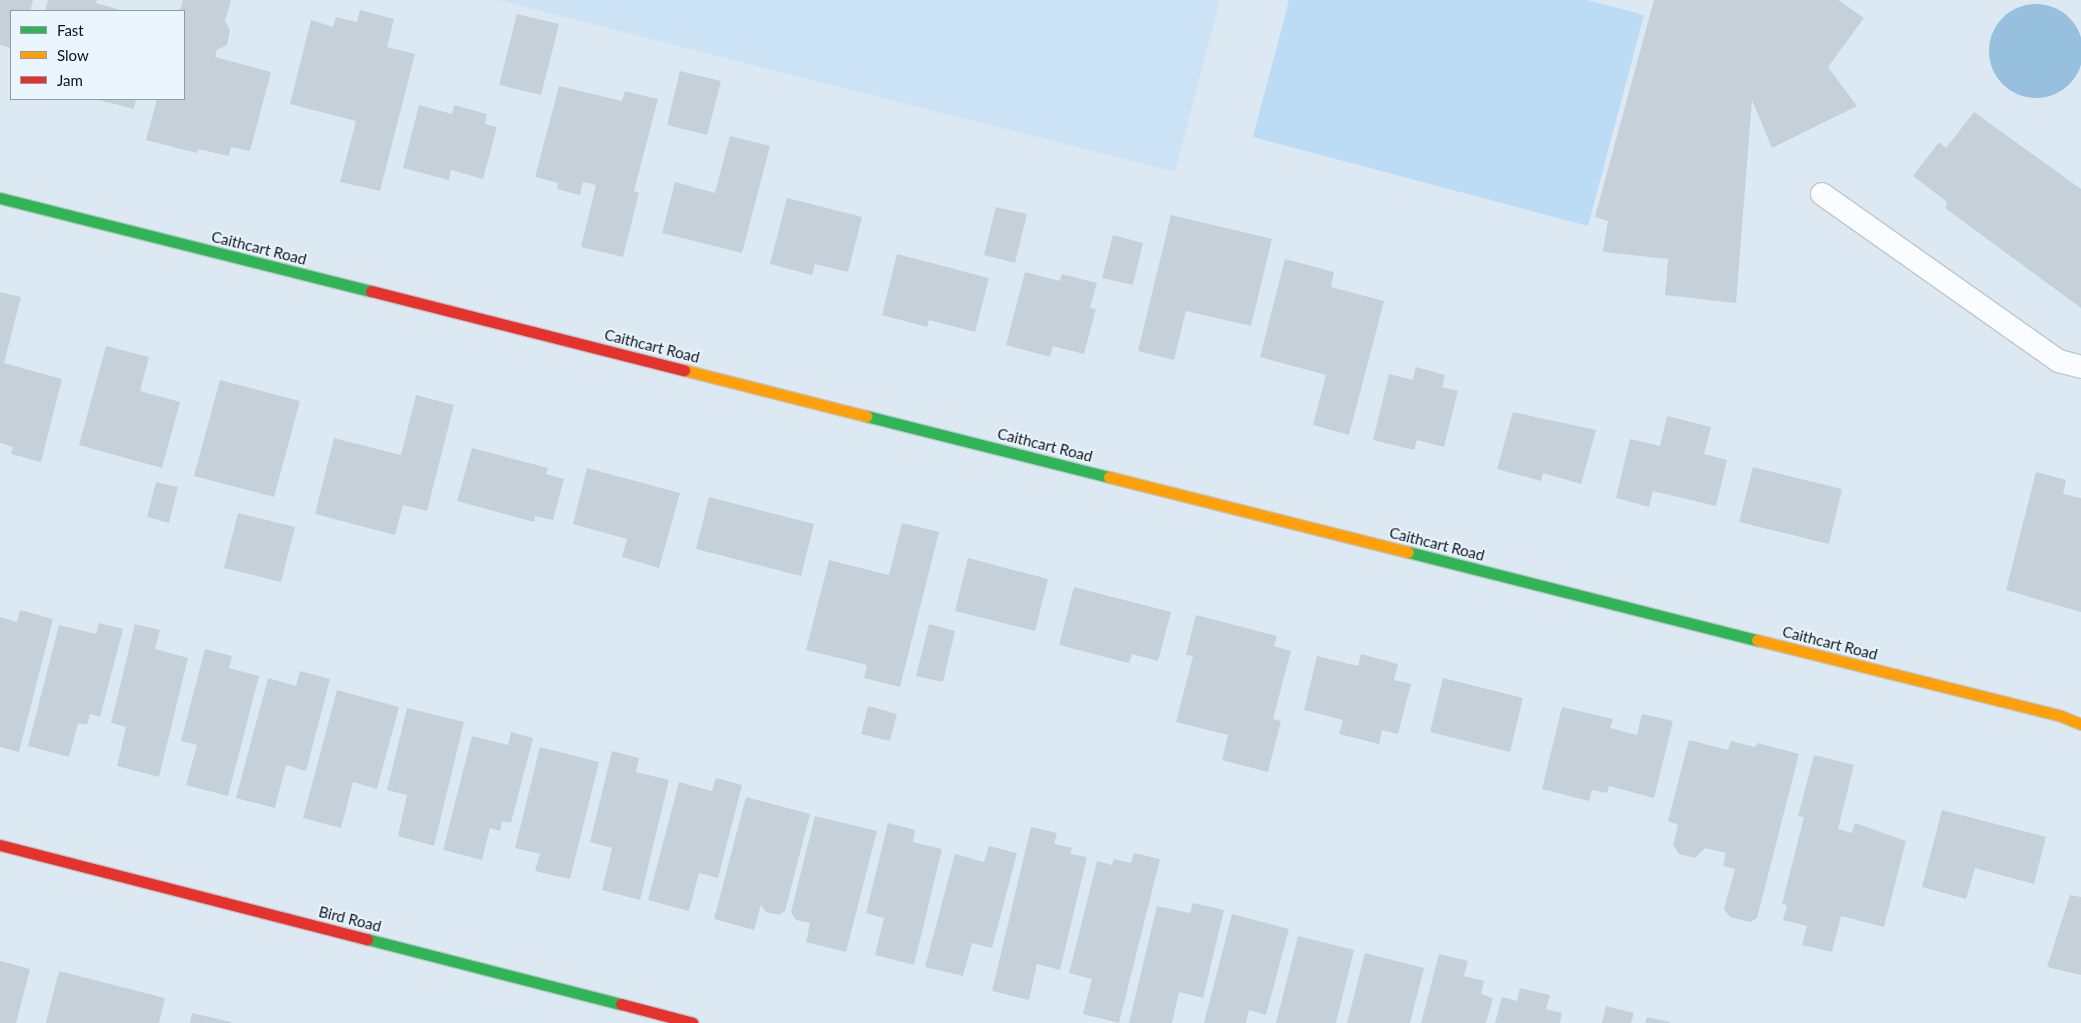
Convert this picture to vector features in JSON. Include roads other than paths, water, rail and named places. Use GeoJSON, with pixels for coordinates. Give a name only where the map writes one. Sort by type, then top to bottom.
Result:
{"type":"FeatureCollection","features":[{"type":"Feature","properties":{"kind":"street","name":"Caithcart Road"},"geometry":{"type":"LineString","coordinates":[[0,198],[2052,714],[2081,724]]}},
{"type":"Feature","properties":{"kind":"street","name":"Bird Road"},"geometry":{"type":"LineString","coordinates":[[0,845],[693,1023]]}},
{"type":"Feature","properties":{"kind":"lane"},"geometry":{"type":"LineString","coordinates":[[1822,194],[2059,361],[2081,367]]}}]}
